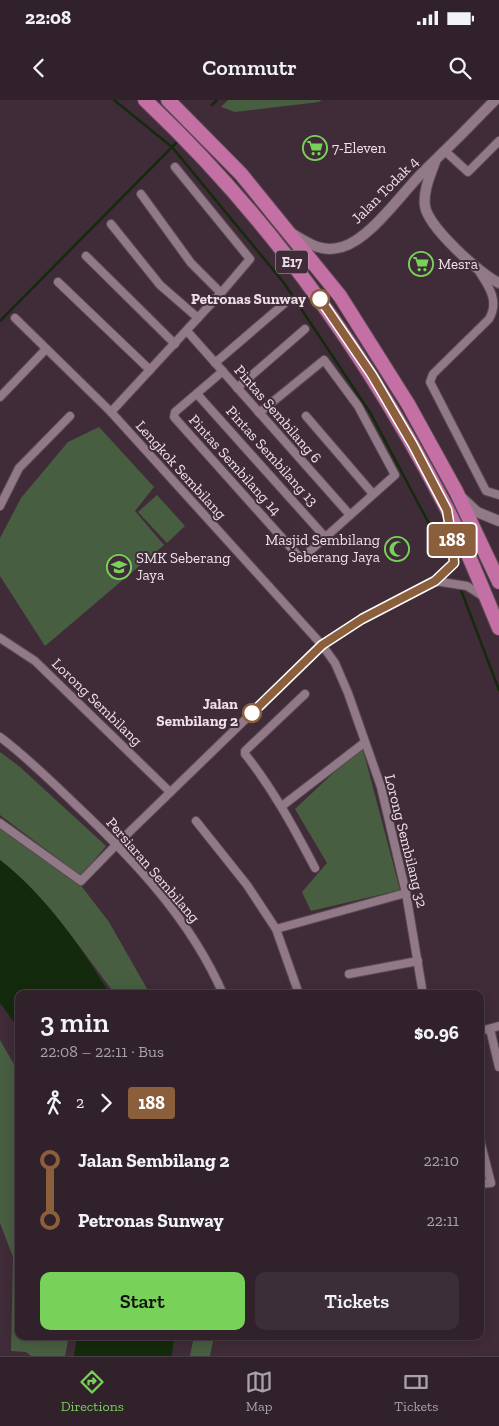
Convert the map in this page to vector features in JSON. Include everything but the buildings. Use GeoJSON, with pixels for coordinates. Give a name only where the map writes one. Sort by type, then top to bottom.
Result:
{"type":"FeatureCollection","features":[{"type":"Feature","properties":{"kind":"highway","name":"E17"},"geometry":{"type":"LineString","coordinates":[[145,100],[188,141],[251,211],[331,314],[372,375],[413,445],[447,510],[499,628]]}},
{"type":"Feature","properties":{"kind":"highway","name":"E17"},"geometry":{"type":"LineString","coordinates":[[168,100],[241,174],[340,296],[408,404],[456,492],[499,582]]}},
{"type":"Feature","properties":{"kind":"street","name":"Jalan Todak 4"},"geometry":{"type":"LineString","coordinates":[[289,231],[321,250],[342,247],[352,243],[388,210],[495,100]]}},
{"type":"Feature","properties":{"kind":"street"},"geometry":{"type":"LineString","coordinates":[[446,151],[468,172],[499,141]]}},
{"type":"Feature","properties":{"kind":"street"},"geometry":{"type":"LineString","coordinates":[[436,161],[425,191],[425,205],[428,216],[445,237],[477,267],[499,283]]}},
{"type":"Feature","properties":{"kind":"street"},"geometry":{"type":"LineString","coordinates":[[111,412],[222,293],[250,259],[175,167]]}},
{"type":"Feature","properties":{"kind":"street"},"geometry":{"type":"LineString","coordinates":[[140,194],[191,263],[222,293]]}},
{"type":"Feature","properties":{"kind":"street"},"geometry":{"type":"LineString","coordinates":[[111,224],[160,285],[198,318]]}},
{"type":"Feature","properties":{"kind":"street"},"geometry":{"type":"LineString","coordinates":[[86,256],[174,344]]}},
{"type":"Feature","properties":{"kind":"street"},"geometry":{"type":"LineString","coordinates":[[477,267],[494,300],[493,312],[490,319],[433,374],[430,382],[486,491],[499,495]]}},
{"type":"Feature","properties":{"kind":"street"},"geometry":{"type":"LineString","coordinates":[[58,282],[150,370]]}},
{"type":"Feature","properties":{"kind":"street"},"geometry":{"type":"LineString","coordinates":[[215,362],[285,303]]}},
{"type":"Feature","properties":{"kind":"street","name":"Lengkok Sembilang"},"geometry":{"type":"LineString","coordinates":[[15,318],[111,412],[322,645]]}},
{"type":"Feature","properties":{"kind":"street"},"geometry":{"type":"LineString","coordinates":[[237,388],[305,329]]}},
{"type":"Feature","properties":{"kind":"street","name":"Pintas Sembilang 6"},"geometry":{"type":"LineString","coordinates":[[187,331],[350,515]]}},
{"type":"Feature","properties":{"kind":"street"},"geometry":{"type":"LineString","coordinates":[[0,397],[46,350]]}},
{"type":"Feature","properties":{"kind":"street"},"geometry":{"type":"LineString","coordinates":[[259,413],[324,360],[344,384],[358,406],[395,474],[326,537]]}},
{"type":"Feature","properties":{"kind":"street","name":"Pintas Sembilang 14"},"geometry":{"type":"LineString","coordinates":[[223,371],[175,412],[174,417],[301,559],[326,537]]}},
{"type":"Feature","properties":{"kind":"street","name":"Pintas Sembilang 13"},"geometry":{"type":"LineString","coordinates":[[197,394],[326,537]]}},
{"type":"Feature","properties":{"kind":"street"},"geometry":{"type":"LineString","coordinates":[[0,506],[20,468],[70,416]]}},
{"type":"Feature","properties":{"kind":"street"},"geometry":{"type":"LineString","coordinates":[[306,416],[374,494]]}},
{"type":"Feature","properties":{"kind":"street"},"geometry":{"type":"LineString","coordinates":[[456,492],[477,512],[499,521]]}},
{"type":"Feature","properties":{"kind":"street"},"geometry":{"type":"LineString","coordinates":[[0,823],[81,881],[322,645],[362,619],[435,581],[454,563],[447,510]]}},
{"type":"Feature","properties":{"kind":"street"},"geometry":{"type":"LineString","coordinates":[[435,581],[467,586],[486,598]]}},
{"type":"Feature","properties":{"kind":"street","name":"Lorong Sembilang"},"geometry":{"type":"LineString","coordinates":[[0,638],[35,661],[170,792]]}},
{"type":"Feature","properties":{"kind":"street","name":"Lorong Sembilang 32"},"geometry":{"type":"LineString","coordinates":[[322,645],[335,663],[381,788],[406,894],[422,990]]}},
{"type":"Feature","properties":{"kind":"street"},"geometry":{"type":"LineString","coordinates":[[305,694],[245,751],[245,754],[282,806],[315,868]]}},
{"type":"Feature","properties":{"kind":"street","name":"Persiaran Sembilang"},"geometry":{"type":"LineString","coordinates":[[0,737],[25,756],[117,844],[184,924],[222,990]]}},
{"type":"Feature","properties":{"kind":"street"},"geometry":{"type":"LineString","coordinates":[[282,806],[364,743]]}},
{"type":"Feature","properties":{"kind":"street"},"geometry":{"type":"LineString","coordinates":[[196,821],[247,885],[276,929],[298,990]]}},
{"type":"Feature","properties":{"kind":"street"},"geometry":{"type":"LineString","coordinates":[[276,929],[406,894]]}},
{"type":"Feature","properties":{"kind":"street"},"geometry":{"type":"LineString","coordinates":[[349,974],[418,961]]}},
{"type":"Feature","properties":{"kind":"street"},"geometry":{"type":"LineString","coordinates":[[484,1030],[499,1026]]}},
{"type":"Feature","properties":{"kind":"street"},"geometry":{"type":"LineString","coordinates":[[490,1028],[499,1067]]}},
{"type":"Feature","properties":{"kind":"street"},"geometry":{"type":"LineString","coordinates":[[484,1156],[491,1183],[484,1184]]}},
{"type":"Feature","properties":{"kind":"shaded area"},"geometry":{"type":"Polygon","coordinates":[[[228,100],[322,100],[319,102],[235,112],[221,107],[228,100]]]}},
{"type":"Feature","properties":{"kind":"shaded area"},"geometry":{"type":"Polygon","coordinates":[[[99,427],[154,487],[135,511],[164,545],[45,646],[0,576],[0,538],[21,498],[68,442],[99,427]]]}},
{"type":"Feature","properties":{"kind":"shaded area"},"geometry":{"type":"Polygon","coordinates":[[[157,495],[185,526],[167,543],[138,512],[157,495]]]}},
{"type":"Feature","properties":{"kind":"shaded area"},"geometry":{"type":"Polygon","coordinates":[[[362,746],[400,890],[311,911],[302,892],[327,863],[295,809],[362,746]]]}},
{"type":"Feature","properties":{"kind":"shaded area"},"geometry":{"type":"Polygon","coordinates":[[[0,752],[20,767],[106,846],[81,876],[0,815],[0,752]]]}},
{"type":"Feature","properties":{"kind":"shaded area"},"geometry":{"type":"Polygon","coordinates":[[[0,828],[79,883],[109,922],[148,990],[112,990],[48,906],[17,874],[0,860],[0,828]]]}},
{"type":"Feature","properties":{"kind":"shaded area"},"geometry":{"type":"Polygon","coordinates":[[[0,860],[17,874],[47,905],[74,939],[107,990],[15,990],[15,1024],[0,1003],[0,860]]]}},
{"type":"Feature","properties":{"kind":"shaded area"},"geometry":{"type":"Polygon","coordinates":[[[0,1040],[15,1066],[15,1340],[68,1340],[65,1356],[31,1356],[26,1352],[11,1351],[13,1257],[0,1223],[0,1040]]]}},
{"type":"Feature","properties":{"kind":"shaded area"},"geometry":{"type":"Polygon","coordinates":[[[76,1340],[174,1340],[172,1356],[74,1356],[76,1340]]]}},
{"type":"Feature","properties":{"kind":"shaded area"},"geometry":{"type":"Polygon","coordinates":[[[193,1340],[213,1340],[210,1356],[190,1356],[193,1340]]]}},
{"type":"Feature","properties":{"kind":"waterway"},"geometry":{"type":"LineString","coordinates":[[114,100],[172,147],[284,283],[371,414],[445,554]]}},
{"type":"Feature","properties":{"kind":"waterway"},"geometry":{"type":"LineString","coordinates":[[212,105],[217,100]]}},
{"type":"Feature","properties":{"kind":"waterway"},"geometry":{"type":"LineString","coordinates":[[0,321],[176,143]]}},
{"type":"Feature","properties":{"kind":"waterway"},"geometry":{"type":"LineString","coordinates":[[461,590],[499,690]]}},
{"type":"Feature","properties":{"kind":"bus line","name":"188"},"geometry":{"type":"LineString","coordinates":[[252,713],[322,645],[362,619],[435,581],[454,563],[447,510],[413,445],[372,375],[320,299]]}},
{"type":"Feature","properties":{"kind":"place","name":"7-Eleven"},"geometry":{"type":"Point","coordinates":[315,148]}},
{"type":"Feature","properties":{"kind":"place","name":"Mesra"},"geometry":{"type":"Point","coordinates":[421,264]}},
{"type":"Feature","properties":{"kind":"place","name":"Petronas Sunway"},"geometry":{"type":"Point","coordinates":[320,299]}},
{"type":"Feature","properties":{"kind":"place","name":"Masjid Sembilang Seberang Jaya"},"geometry":{"type":"Point","coordinates":[397,549]}},
{"type":"Feature","properties":{"kind":"place","name":"SMK Seberang Jaya"},"geometry":{"type":"Point","coordinates":[119,567]}},
{"type":"Feature","properties":{"kind":"place","name":"Jalan Sembilang 2"},"geometry":{"type":"Point","coordinates":[252,713]}}]}
